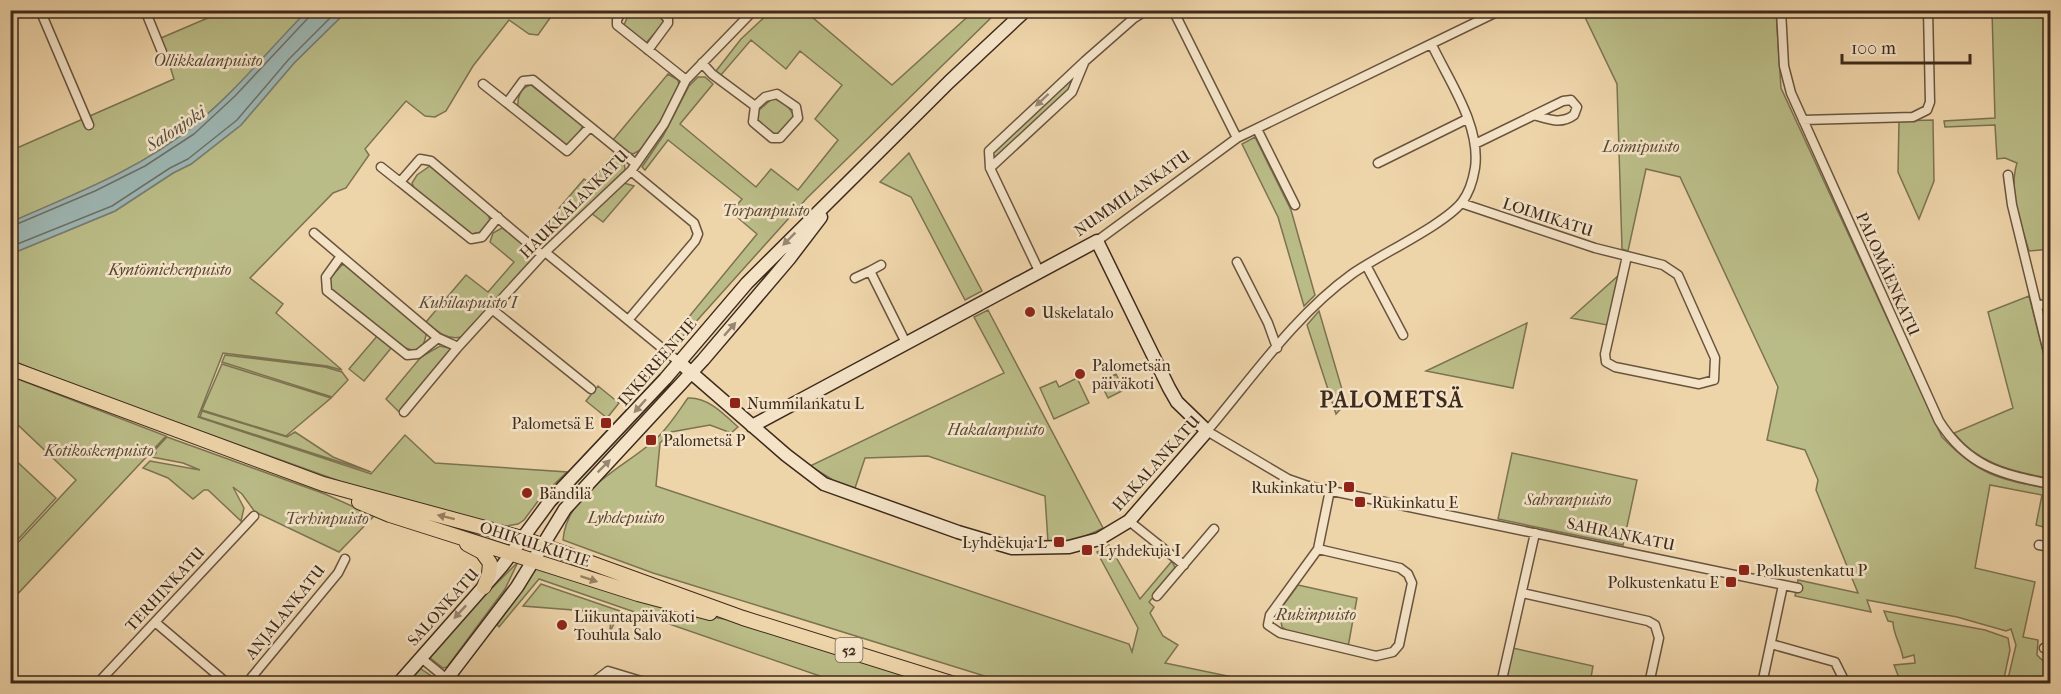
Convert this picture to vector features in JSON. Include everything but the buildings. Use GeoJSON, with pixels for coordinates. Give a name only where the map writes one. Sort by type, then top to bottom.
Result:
{"type":"FeatureCollection","features":[{"type":"Feature","properties":{"kind":"main road","name":"OHIKULKUTIE"},"geometry":{"type":"LineString","coordinates":[[10,368],[322,484],[390,515],[513,552],[638,594],[714,614],[743,618]]}},
{"type":"Feature","properties":{"kind":"main road","name":"OHIKULKUTIE"},"geometry":{"type":"LineString","coordinates":[[322,484],[522,538],[743,618],[954,684]]}},
{"type":"Feature","properties":{"kind":"main road"},"geometry":{"type":"LineString","coordinates":[[453,535],[488,558],[491,568],[484,587]]}},
{"type":"Feature","properties":{"kind":"street"},"geometry":{"type":"LineString","coordinates":[[40,10],[88,124]]}},
{"type":"Feature","properties":{"kind":"street"},"geometry":{"type":"LineString","coordinates":[[145,10],[162,52]]}},
{"type":"Feature","properties":{"kind":"street"},"geometry":{"type":"LineString","coordinates":[[622,10],[616,20],[617,25],[686,80]]}},
{"type":"Feature","properties":{"kind":"street"},"geometry":{"type":"LineString","coordinates":[[648,50],[668,23],[668,19],[660,10]]}},
{"type":"Feature","properties":{"kind":"street","name":"HAUKKALANKATU"},"geometry":{"type":"LineString","coordinates":[[404,412],[458,347],[544,253],[633,167],[664,124],[686,80],[754,10]]}},
{"type":"Feature","properties":{"kind":"street","name":"INKEREENTIE"},"geometry":{"type":"LineString","coordinates":[[513,552],[550,501],[679,362],[761,269],[949,82],[1026,10]]}},
{"type":"Feature","properties":{"kind":"street"},"geometry":{"type":"LineString","coordinates":[[1040,273],[990,168],[989,151],[1085,61],[1134,18],[1147,10]]}},
{"type":"Feature","properties":{"kind":"street"},"geometry":{"type":"LineString","coordinates":[[1173,10],[1237,138]]}},
{"type":"Feature","properties":{"kind":"street"},"geometry":{"type":"LineString","coordinates":[[1316,10],[1327,10]]}},
{"type":"Feature","properties":{"kind":"street","name":"NUMMILANKATU"},"geometry":{"type":"LineString","coordinates":[[752,426],[1097,241],[1237,138],[1501,10]]}},
{"type":"Feature","properties":{"kind":"street","name":"PALOMÄENKATU"},"geometry":{"type":"LineString","coordinates":[[1781,10],[1785,74],[1803,120],[1928,397],[1946,431],[1966,453],[1986,467],[2009,476],[2050,484]]}},
{"type":"Feature","properties":{"kind":"street"},"geometry":{"type":"LineString","coordinates":[[1803,120],[1913,117],[1927,110],[1930,102],[1928,10]]}},
{"type":"Feature","properties":{"kind":"street"},"geometry":{"type":"LineString","coordinates":[[1432,45],[1467,119],[1475,144],[1473,177],[1461,203]]}},
{"type":"Feature","properties":{"kind":"street"},"geometry":{"type":"LineString","coordinates":[[990,168],[1072,92],[1085,61]]}},
{"type":"Feature","properties":{"kind":"street"},"geometry":{"type":"LineString","coordinates":[[702,63],[712,74],[755,106]]}},
{"type":"Feature","properties":{"kind":"street"},"geometry":{"type":"LineString","coordinates":[[507,103],[524,81],[533,80],[590,127],[694,223],[698,234],[695,241],[629,319]]}},
{"type":"Feature","properties":{"kind":"street"},"geometry":{"type":"LineString","coordinates":[[483,84],[567,151],[590,127]]}},
{"type":"Feature","properties":{"kind":"street"},"geometry":{"type":"LineString","coordinates":[[777,94],[796,107],[798,118],[785,134],[774,139],[753,122],[752,115],[755,106],[765,97],[777,94]]}},
{"type":"Feature","properties":{"kind":"street"},"geometry":{"type":"LineString","coordinates":[[1475,144],[1537,116]]}},
{"type":"Feature","properties":{"kind":"street"},"geometry":{"type":"LineString","coordinates":[[1378,163],[1467,119]]}},
{"type":"Feature","properties":{"kind":"street"},"geometry":{"type":"LineString","coordinates":[[1257,129],[1295,205]]}},
{"type":"Feature","properties":{"kind":"street"},"geometry":{"type":"LineString","coordinates":[[400,182],[413,165],[426,159],[629,319],[679,362]]}},
{"type":"Feature","properties":{"kind":"street"},"geometry":{"type":"LineString","coordinates":[[381,167],[471,239],[482,237],[498,217]]}},
{"type":"Feature","properties":{"kind":"street"},"geometry":{"type":"LineString","coordinates":[[2008,175],[2012,206],[2050,360]]}},
{"type":"Feature","properties":{"kind":"street","name":"INKEREENTIE"},"geometry":{"type":"LineString","coordinates":[[534,560],[574,498],[691,373],[789,259],[832,200]]}},
{"type":"Feature","properties":{"kind":"street","name":"LOIMIKATU"},"geometry":{"type":"LineString","coordinates":[[1461,203],[1627,256],[1663,265],[1678,275],[1715,358],[1714,380],[1699,384],[1615,367],[1606,362],[1605,354],[1627,256]]}},
{"type":"Feature","properties":{"kind":"street","name":"HAKALANKATU"},"geometry":{"type":"LineString","coordinates":[[679,362],[752,426],[824,484],[1006,547],[1023,549],[1069,547],[1100,538],[1129,521],[1324,296],[1366,265],[1461,203]]}},
{"type":"Feature","properties":{"kind":"street"},"geometry":{"type":"LineString","coordinates":[[314,233],[438,338],[458,347]]}},
{"type":"Feature","properties":{"kind":"street","name":"SAHRANKATU"},"geometry":{"type":"LineString","coordinates":[[1097,241],[1177,402],[1207,431],[1288,479],[1330,490],[1798,588]]}},
{"type":"Feature","properties":{"kind":"street"},"geometry":{"type":"LineString","coordinates":[[341,256],[326,277],[327,291],[407,355],[418,354],[438,338]]}},
{"type":"Feature","properties":{"kind":"street"},"geometry":{"type":"LineString","coordinates":[[1238,262],[1268,322],[1277,348]]}},
{"type":"Feature","properties":{"kind":"street"},"geometry":{"type":"LineString","coordinates":[[855,278],[881,265]]}},
{"type":"Feature","properties":{"kind":"street"},"geometry":{"type":"LineString","coordinates":[[1366,265],[1403,335]]}},
{"type":"Feature","properties":{"kind":"street"},"geometry":{"type":"LineString","coordinates":[[870,271],[906,343]]}},
{"type":"Feature","properties":{"kind":"street"},"geometry":{"type":"LineString","coordinates":[[2038,305],[2050,304]]}},
{"type":"Feature","properties":{"kind":"street"},"geometry":{"type":"LineString","coordinates":[[493,310],[591,388]]}},
{"type":"Feature","properties":{"kind":"street"},"geometry":{"type":"LineString","coordinates":[[1318,549],[1400,568],[1408,574],[1412,583],[1399,645],[1394,652],[1376,656],[1280,633],[1268,625],[1270,615],[1318,549],[1330,490]]}},
{"type":"Feature","properties":{"kind":"street","name":"TERHINKATU"},"geometry":{"type":"LineString","coordinates":[[97,684],[254,516]]}},
{"type":"Feature","properties":{"kind":"street"},"geometry":{"type":"LineString","coordinates":[[1129,521],[1184,565]]}},
{"type":"Feature","properties":{"kind":"street"},"geometry":{"type":"LineString","coordinates":[[1157,596],[1214,529]]}},
{"type":"Feature","properties":{"kind":"street"},"geometry":{"type":"LineString","coordinates":[[1501,684],[1535,533]]}},
{"type":"Feature","properties":{"kind":"street"},"geometry":{"type":"LineString","coordinates":[[2039,545],[2050,548]]}},
{"type":"Feature","properties":{"kind":"street","name":"SALONKATU"},"geometry":{"type":"LineString","coordinates":[[398,684],[513,552]]}},
{"type":"Feature","properties":{"kind":"street","name":"ANJALANKATU"},"geometry":{"type":"LineString","coordinates":[[246,684],[338,573],[345,559]]}},
{"type":"Feature","properties":{"kind":"street"},"geometry":{"type":"LineString","coordinates":[[420,657],[447,682],[506,603],[534,560]]}},
{"type":"Feature","properties":{"kind":"street"},"geometry":{"type":"LineString","coordinates":[[1762,684],[1783,585]]}},
{"type":"Feature","properties":{"kind":"street"},"geometry":{"type":"LineString","coordinates":[[1522,593],[1648,621],[1655,625],[1659,638],[1649,684]]}},
{"type":"Feature","properties":{"kind":"street"},"geometry":{"type":"LineString","coordinates":[[155,622],[228,684]]}},
{"type":"Feature","properties":{"kind":"street"},"geometry":{"type":"LineString","coordinates":[[1771,644],[1835,662],[1846,684]]}},
{"type":"Feature","properties":{"kind":"street"},"geometry":{"type":"LineString","coordinates":[[591,684],[597,676],[608,671],[651,684]]}},
{"type":"Feature","properties":{"kind":"green space","name":"Ollikkalanpuisto"},"geometry":{"type":"Polygon","coordinates":[[[224,11],[308,11],[223,100],[172,142],[128,169],[11,222],[10,151],[174,79],[161,38],[224,11]]]}},
{"type":"Feature","properties":{"kind":"green space","name":"Kyntömiehenpuisto"},"geometry":{"type":"Polygon","coordinates":[[[347,11],[555,11],[538,35],[529,34],[509,20],[473,66],[446,111],[435,117],[425,116],[406,101],[365,149],[369,155],[346,188],[333,193],[250,278],[283,304],[276,313],[342,370],[327,366],[223,353],[198,417],[371,474],[405,435],[435,463],[567,472],[518,524],[501,527],[367,491],[64,382],[11,360],[11,254],[115,211],[173,173],[191,164],[241,125],[294,63],[347,11]]]}},
{"type":"Feature","properties":{"kind":"green space"},"geometry":{"type":"Polygon","coordinates":[[[630,11],[656,12],[662,18],[663,24],[646,43],[624,25],[630,11]]]}},
{"type":"Feature","properties":{"kind":"green space","name":"Torpanpuisto"},"geometry":{"type":"Polygon","coordinates":[[[771,11],[805,11],[892,85],[974,11],[998,11],[807,198],[675,345],[669,341],[757,234],[731,212],[742,199],[668,140],[645,170],[642,167],[663,136],[689,86],[698,77],[705,77],[713,84],[680,124],[756,187],[771,169],[798,190],[838,140],[815,119],[842,85],[800,51],[786,69],[751,40],[721,75],[716,71],[741,39],[771,11]]]}},
{"type":"Feature","properties":{"kind":"green space","name":"Loimipuisto"},"geometry":{"type":"Polygon","coordinates":[[[1582,11],[1776,11],[1781,88],[1942,437],[1967,460],[1991,474],[2050,489],[2047,528],[2036,525],[2042,495],[1990,485],[1975,568],[2035,582],[2023,637],[2038,640],[2037,655],[2042,660],[2050,659],[2049,683],[2007,683],[2016,645],[2011,629],[2006,631],[1957,617],[1867,600],[1871,612],[1795,596],[1798,580],[1858,593],[1816,490],[1818,480],[1805,450],[1767,440],[1778,387],[1680,177],[1646,169],[1628,251],[1622,249],[1617,84],[1582,11]]]}},
{"type":"Feature","properties":{"kind":"green space"},"geometry":{"type":"Polygon","coordinates":[[[1992,11],[2050,11],[2050,249],[2029,251],[2015,196],[2017,163],[2005,158],[1997,159],[1995,125],[1945,127],[1944,121],[1995,118],[1992,11]]]}},
{"type":"Feature","properties":{"kind":"green space"},"geometry":{"type":"Polygon","coordinates":[[[1085,61],[1077,83],[990,168],[994,144],[1085,61]]]}},
{"type":"Feature","properties":{"kind":"green space"},"geometry":{"type":"Polygon","coordinates":[[[668,74],[678,80],[679,85],[660,124],[640,150],[633,154],[624,151],[613,140],[668,74]]]}},
{"type":"Feature","properties":{"kind":"green space"},"geometry":{"type":"Polygon","coordinates":[[[531,85],[583,126],[573,142],[565,147],[518,107],[520,93],[531,85]]]}},
{"type":"Feature","properties":{"kind":"green space"},"geometry":{"type":"Polygon","coordinates":[[[773,98],[786,104],[794,115],[787,128],[774,135],[757,122],[758,111],[773,98]]]}},
{"type":"Feature","properties":{"kind":"green space"},"geometry":{"type":"Polygon","coordinates":[[[1933,120],[1934,181],[1919,219],[1898,172],[1899,121],[1933,120]]]}},
{"type":"Feature","properties":{"kind":"green space"},"geometry":{"type":"Polygon","coordinates":[[[1255,137],[1291,210],[1315,295],[1304,306],[1278,217],[1242,144],[1255,137]]]}},
{"type":"Feature","properties":{"kind":"green space"},"geometry":{"type":"Polygon","coordinates":[[[614,153],[624,161],[625,170],[546,246],[539,246],[532,240],[584,179],[590,183],[614,153]]]}},
{"type":"Feature","properties":{"kind":"green space"},"geometry":{"type":"Polygon","coordinates":[[[909,153],[982,291],[965,300],[911,197],[880,182],[909,153]]]}},
{"type":"Feature","properties":{"kind":"green space"},"geometry":{"type":"Polygon","coordinates":[[[430,166],[487,213],[490,220],[481,232],[471,234],[414,188],[412,183],[417,175],[430,166]]]}},
{"type":"Feature","properties":{"kind":"green space"},"geometry":{"type":"Polygon","coordinates":[[[624,183],[634,186],[603,222],[591,213],[624,183]]]}},
{"type":"Feature","properties":{"kind":"green space","name":"Kuhilaspuisto I"},"geometry":{"type":"Polygon","coordinates":[[[502,228],[534,252],[536,256],[461,337],[442,334],[426,322],[466,275],[488,292],[514,262],[490,242],[493,233],[502,228]]]}},
{"type":"Feature","properties":{"kind":"green space"},"geometry":{"type":"Polygon","coordinates":[[[342,265],[348,265],[427,332],[423,346],[415,351],[402,347],[330,289],[330,278],[342,265]]]}},
{"type":"Feature","properties":{"kind":"green space"},"geometry":{"type":"Polygon","coordinates":[[[1619,275],[1607,325],[1571,318],[1619,275]]]}},
{"type":"Feature","properties":{"kind":"green space"},"geometry":{"type":"Polygon","coordinates":[[[2029,296],[2050,379],[2050,472],[2043,477],[2017,472],[1983,458],[1972,451],[1954,433],[2013,408],[1988,312],[2029,296]]]}},
{"type":"Feature","properties":{"kind":"green space","name":"Hakalanpuisto"},"geometry":{"type":"Polygon","coordinates":[[[988,310],[1103,528],[1076,539],[1048,542],[1045,496],[928,456],[865,458],[855,488],[833,480],[810,466],[1004,373],[974,317],[988,310]]]}},
{"type":"Feature","properties":{"kind":"green space"},"geometry":{"type":"Polygon","coordinates":[[[1319,311],[1346,403],[1336,414],[1307,325],[1319,311]]]}},
{"type":"Feature","properties":{"kind":"green space"},"geometry":{"type":"Polygon","coordinates":[[[1527,323],[1513,388],[1426,371],[1527,323]]]}},
{"type":"Feature","properties":{"kind":"green space"},"geometry":{"type":"Polygon","coordinates":[[[378,335],[392,347],[364,381],[349,369],[378,335]]]}},
{"type":"Feature","properties":{"kind":"green space"},"geometry":{"type":"Polygon","coordinates":[[[440,346],[453,349],[399,412],[386,399],[421,357],[440,346]]]}},
{"type":"Feature","properties":{"kind":"green space"},"geometry":{"type":"Polygon","coordinates":[[[225,355],[325,367],[342,372],[348,380],[332,397],[222,362],[225,355]]]}},
{"type":"Feature","properties":{"kind":"green space"},"geometry":{"type":"Polygon","coordinates":[[[222,364],[331,398],[286,436],[202,410],[222,364]]]}},
{"type":"Feature","properties":{"kind":"green space"},"geometry":{"type":"Polygon","coordinates":[[[1116,374],[1124,390],[1108,398],[1100,382],[1116,374]]]}},
{"type":"Feature","properties":{"kind":"green space","name":"Kotikoskenpuisto"},"geometry":{"type":"Polygon","coordinates":[[[10,376],[166,436],[11,601],[11,550],[76,480],[19,426],[11,423],[10,376]]]}},
{"type":"Feature","properties":{"kind":"green space"},"geometry":{"type":"Polygon","coordinates":[[[1077,378],[1089,403],[1054,419],[1040,388],[1056,381],[1059,387],[1077,378]]]}},
{"type":"Feature","properties":{"kind":"green space"},"geometry":{"type":"Polygon","coordinates":[[[598,386],[619,403],[607,418],[586,401],[598,386]]]}},
{"type":"Feature","properties":{"kind":"green space","name":"Lyhdepuisto"},"geometry":{"type":"Polygon","coordinates":[[[688,398],[709,403],[738,427],[731,433],[710,425],[671,432],[660,443],[656,486],[1129,644],[1132,652],[1138,628],[1097,552],[1109,545],[1140,599],[1172,561],[1175,568],[1174,573],[1149,602],[1154,607],[1150,613],[1163,636],[1178,645],[1165,663],[1261,683],[1007,683],[653,573],[563,540],[567,523],[586,494],[656,439],[688,398]]]}},
{"type":"Feature","properties":{"kind":"green space"},"geometry":{"type":"Polygon","coordinates":[[[202,411],[287,437],[295,432],[333,457],[371,472],[200,417],[202,411]]]}},
{"type":"Feature","properties":{"kind":"green space","name":"Terhinpuisto"},"geometry":{"type":"Polygon","coordinates":[[[167,437],[325,494],[374,516],[339,552],[255,512],[242,494],[233,487],[244,508],[241,521],[208,490],[204,490],[193,499],[168,478],[143,468],[150,461],[200,470],[183,463],[152,457],[156,453],[153,452],[167,437]]]}},
{"type":"Feature","properties":{"kind":"green space","name":"Sahranpuisto"},"geometry":{"type":"Polygon","coordinates":[[[1512,453],[1637,480],[1623,545],[1498,519],[1512,453]]]}},
{"type":"Feature","properties":{"kind":"green space"},"geometry":{"type":"Polygon","coordinates":[[[11,456],[56,498],[10,547],[11,456]]]}},
{"type":"Feature","properties":{"kind":"green space"},"geometry":{"type":"Polygon","coordinates":[[[518,562],[505,589],[447,667],[443,668],[429,657],[440,640],[518,562]]]}},
{"type":"Feature","properties":{"kind":"green space"},"geometry":{"type":"Polygon","coordinates":[[[536,568],[702,615],[746,623],[936,683],[840,683],[539,579],[499,627],[497,625],[536,568]]]}},
{"type":"Feature","properties":{"kind":"green space"},"geometry":{"type":"Polygon","coordinates":[[[541,584],[620,611],[610,632],[611,613],[523,606],[541,584]]]}},
{"type":"Feature","properties":{"kind":"green space","name":"Rukinpuisto"},"geometry":{"type":"Polygon","coordinates":[[[1298,585],[1357,598],[1348,647],[1291,633],[1282,627],[1279,611],[1298,585]]]}},
{"type":"Feature","properties":{"kind":"green space"},"geometry":{"type":"Polygon","coordinates":[[[1884,611],[1985,630],[2008,638],[2010,650],[2003,683],[1901,683],[1894,665],[1915,663],[1914,655],[1903,658],[1893,622],[1888,621],[1884,611]]]}},
{"type":"Feature","properties":{"kind":"green space"},"geometry":{"type":"Polygon","coordinates":[[[1513,648],[1593,666],[1590,683],[1505,684],[1513,648]]]}},
{"type":"Feature","properties":{"kind":"green space"},"geometry":{"type":"Polygon","coordinates":[[[418,667],[433,677],[433,683],[403,684],[418,667]]]}},
{"type":"Feature","properties":{"kind":"water"},"geometry":{"type":"Polygon","coordinates":[[[308,10],[347,11],[294,63],[241,125],[191,164],[173,173],[115,211],[11,254],[11,222],[128,169],[172,142],[223,100],[308,10]]]}},
{"type":"Feature","properties":{"kind":"place","name":"Uskelatalo"},"geometry":{"type":"Point","coordinates":[1030,312]}},
{"type":"Feature","properties":{"kind":"place","name":"Palometsän päiväkoti"},"geometry":{"type":"Point","coordinates":[1080,374]}},
{"type":"Feature","properties":{"kind":"place","name":"Nummilankatu L"},"geometry":{"type":"Point","coordinates":[735,403]}},
{"type":"Feature","properties":{"kind":"place","name":"Palometsä E"},"geometry":{"type":"Point","coordinates":[606,423]}},
{"type":"Feature","properties":{"kind":"place","name":"Palometsä P"},"geometry":{"type":"Point","coordinates":[651,440]}},
{"type":"Feature","properties":{"kind":"place","name":"Rukinkatu P"},"geometry":{"type":"Point","coordinates":[1349,487]}},
{"type":"Feature","properties":{"kind":"place","name":"Bändilä"},"geometry":{"type":"Point","coordinates":[527,493]}},
{"type":"Feature","properties":{"kind":"place","name":"Rukinkatu E"},"geometry":{"type":"Point","coordinates":[1360,502]}},
{"type":"Feature","properties":{"kind":"place","name":"Lyhdekuja L"},"geometry":{"type":"Point","coordinates":[1059,542]}},
{"type":"Feature","properties":{"kind":"place","name":"Lyhdekuja I"},"geometry":{"type":"Point","coordinates":[1087,550]}},
{"type":"Feature","properties":{"kind":"place","name":"Polkustenkatu P"},"geometry":{"type":"Point","coordinates":[1744,570]}},
{"type":"Feature","properties":{"kind":"place","name":"Polkustenkatu E"},"geometry":{"type":"Point","coordinates":[1731,582]}},
{"type":"Feature","properties":{"kind":"place","name":"Liikuntapäiväkoti Touhula Salo"},"geometry":{"type":"Point","coordinates":[562,625]}},
{"type":"Feature","properties":{"kind":"district","name":"PALOMETSÄ"},"geometry":{"type":"Point","coordinates":[1392,400]}},
{"type":"Feature","properties":{"kind":"water label","name":"Salonjoki"},"geometry":{"type":"Point","coordinates":[176,129]}}]}
